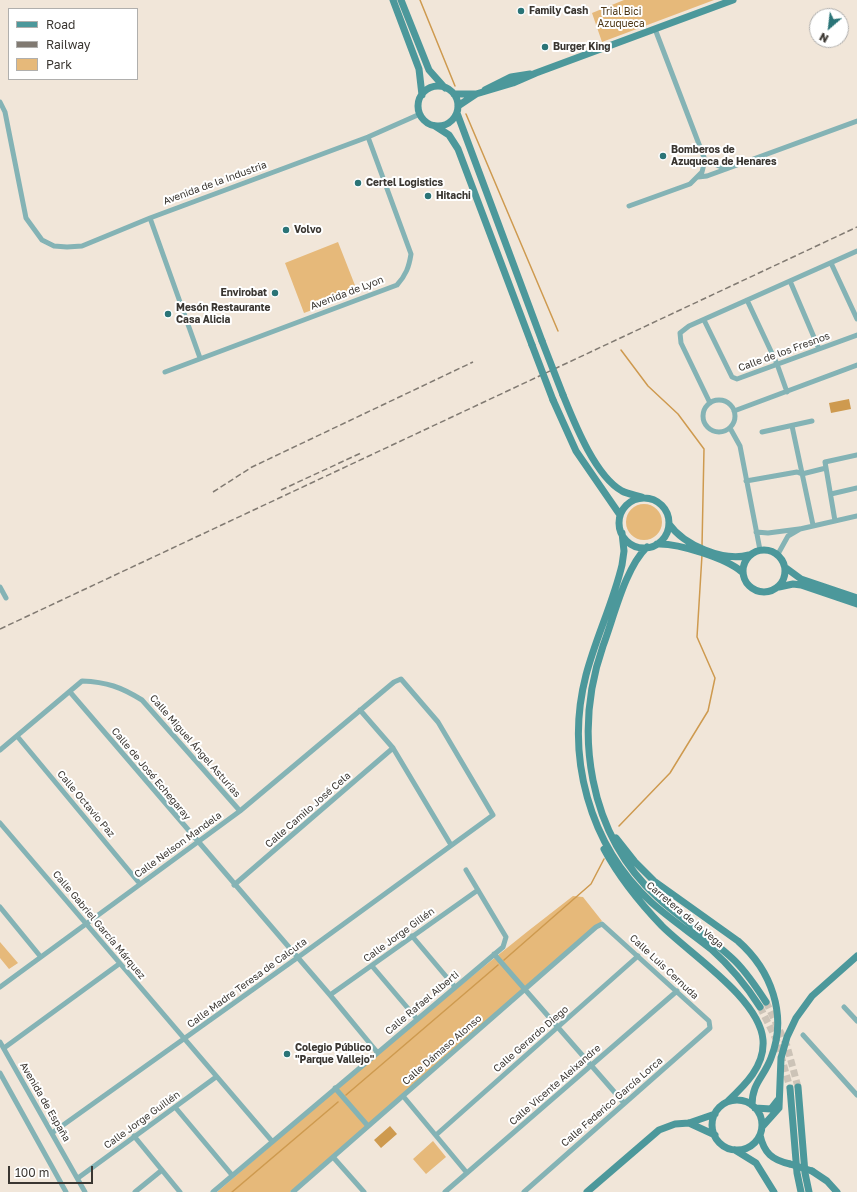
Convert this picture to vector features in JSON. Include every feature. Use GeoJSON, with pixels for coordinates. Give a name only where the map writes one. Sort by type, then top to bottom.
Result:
{"type":"FeatureCollection","features":[{"type":"Feature","properties":{"kind":"main road"},"geometry":{"type":"LineString","coordinates":[[393,0],[419,69],[422,95]]}},
{"type":"Feature","properties":{"kind":"main road"},"geometry":{"type":"LineString","coordinates":[[401,0],[429,70],[445,88],[454,94],[491,90],[518,82],[536,73],[733,0]]}},
{"type":"Feature","properties":{"kind":"main road"},"geometry":{"type":"LineString","coordinates":[[435,126],[448,123],[457,110],[479,92],[493,84],[511,77],[536,73]]}},
{"type":"Feature","properties":{"kind":"main road"},"geometry":{"type":"LineString","coordinates":[[491,90],[496,86],[511,81],[511,77]]}},
{"type":"Feature","properties":{"kind":"main road"},"geometry":{"type":"LineString","coordinates":[[445,88],[435,87],[425,91],[418,104],[420,114],[429,124],[449,135],[456,144],[553,400],[576,451],[620,514]]}},
{"type":"Feature","properties":{"kind":"main road"},"geometry":{"type":"LineString","coordinates":[[454,94],[457,110],[562,395],[582,439],[606,476],[621,491],[646,498],[660,504],[668,516],[669,524],[664,536],[657,544]]}},
{"type":"Feature","properties":{"kind":"main road"},"geometry":{"type":"LineString","coordinates":[[646,498],[631,502],[624,507],[620,514],[619,524],[622,533],[632,544],[647,547],[657,544],[676,545],[728,563],[742,572],[747,584],[759,592],[773,591],[784,581],[786,568],[783,559],[778,554],[768,549],[760,550],[749,556],[741,558],[730,557],[696,545],[678,536],[669,524]]}},
{"type":"Feature","properties":{"kind":"main road","name":"Carretera de la Vega"},"geometry":{"type":"LineString","coordinates":[[622,533],[624,550],[622,565],[588,666],[580,710],[580,762],[592,813],[614,857],[636,886],[658,908],[721,958],[763,1004],[755,986],[736,962],[666,905],[644,884],[618,850],[596,796],[590,770],[588,735],[589,702],[598,662],[625,585],[636,559],[647,547]]}},
{"type":"Feature","properties":{"kind":"main road"},"geometry":{"type":"LineString","coordinates":[[742,572],[744,564],[749,556]]}},
{"type":"Feature","properties":{"kind":"main road"},"geometry":{"type":"LineString","coordinates":[[786,568],[801,579],[857,598]]}},
{"type":"Feature","properties":{"kind":"main road"},"geometry":{"type":"LineString","coordinates":[[778,587],[793,584],[802,585],[857,604]]}},
{"type":"Feature","properties":{"kind":"main road"},"geometry":{"type":"LineString","coordinates":[[592,813],[597,835],[602,846],[636,896],[668,931],[724,980],[758,1021],[764,1041],[761,1058],[749,1080],[728,1101],[720,1106],[715,1114],[713,1127],[714,1135]]}},
{"type":"Feature","properties":{"kind":"main road"},"geometry":{"type":"LineString","coordinates":[[607,825],[634,862],[646,874],[738,942],[754,958],[766,975],[774,998],[777,1032],[771,1058],[754,1088],[754,1106],[760,1114],[762,1127],[760,1135],[751,1146],[734,1149]]}},
{"type":"Feature","properties":{"kind":"main road"},"geometry":{"type":"LineString","coordinates":[[762,1127],[777,1111],[780,1104],[781,1064],[785,1043],[796,1018],[812,996],[857,956]]}},
{"type":"Feature","properties":{"kind":"main road"},"geometry":{"type":"LineString","coordinates":[[800,1192],[794,1087],[805,1173],[809,1192]]}},
{"type":"Feature","properties":{"kind":"main road"},"geometry":{"type":"LineString","coordinates":[[728,1101],[738,1100],[754,1106],[770,1109],[780,1098]]}},
{"type":"Feature","properties":{"kind":"main road"},"geometry":{"type":"LineString","coordinates":[[587,1192],[659,1130],[675,1124],[689,1123],[715,1114]]}},
{"type":"Feature","properties":{"kind":"main road"},"geometry":{"type":"LineString","coordinates":[[689,1123],[714,1135],[725,1146],[734,1149],[756,1163],[774,1192]]}},
{"type":"Feature","properties":{"kind":"main road"},"geometry":{"type":"LineString","coordinates":[[760,1135],[762,1144],[768,1154],[776,1160],[812,1171],[827,1181],[837,1192]]}},
{"type":"Feature","properties":{"kind":"street"},"geometry":{"type":"LineString","coordinates":[[629,206],[690,184],[702,172],[705,160],[655,29]]}},
{"type":"Feature","properties":{"kind":"street","name":"Avenida de la Industria"},"geometry":{"type":"LineString","coordinates":[[0,102],[5,112],[26,218],[42,240],[54,246],[67,247],[82,246],[150,218],[368,137],[420,114]]}},
{"type":"Feature","properties":{"kind":"street"},"geometry":{"type":"LineString","coordinates":[[698,177],[726,169],[857,121]]}},
{"type":"Feature","properties":{"kind":"street","name":"Avenida de Lyon"},"geometry":{"type":"LineString","coordinates":[[165,372],[396,284],[404,278],[409,267],[411,254],[368,137]]}},
{"type":"Feature","properties":{"kind":"street"},"geometry":{"type":"LineString","coordinates":[[705,160],[726,169]]}},
{"type":"Feature","properties":{"kind":"street"},"geometry":{"type":"LineString","coordinates":[[150,218],[200,358]]}},
{"type":"Feature","properties":{"kind":"street"},"geometry":{"type":"LineString","coordinates":[[710,403],[680,339],[680,333],[747,300],[857,251]]}},
{"type":"Feature","properties":{"kind":"street"},"geometry":{"type":"LineString","coordinates":[[831,263],[857,319]]}},
{"type":"Feature","properties":{"kind":"street"},"geometry":{"type":"LineString","coordinates":[[790,281],[819,348]]}},
{"type":"Feature","properties":{"kind":"street"},"geometry":{"type":"LineString","coordinates":[[747,300],[777,364],[787,392]]}},
{"type":"Feature","properties":{"kind":"street","name":"Calle de los Fresnos"},"geometry":{"type":"LineString","coordinates":[[704,320],[732,377],[737,379],[857,335]]}},
{"type":"Feature","properties":{"kind":"street"},"geometry":{"type":"LineString","coordinates":[[734,411],[857,365]]}},
{"type":"Feature","properties":{"kind":"street"},"geometry":{"type":"LineString","coordinates":[[714,401],[724,401],[729,404],[734,411],[735,420],[730,428],[721,432],[716,432],[707,426],[703,417],[704,412],[710,403],[714,401]]}},
{"type":"Feature","properties":{"kind":"street"},"geometry":{"type":"LineString","coordinates":[[762,432],[812,421]]}},
{"type":"Feature","properties":{"kind":"street"},"geometry":{"type":"LineString","coordinates":[[792,426],[813,525]]}},
{"type":"Feature","properties":{"kind":"street"},"geometry":{"type":"LineString","coordinates":[[730,428],[740,446],[760,550]]}},
{"type":"Feature","properties":{"kind":"street"},"geometry":{"type":"LineString","coordinates":[[835,521],[825,462],[857,455]]}},
{"type":"Feature","properties":{"kind":"street"},"geometry":{"type":"LineString","coordinates":[[746,481],[797,472],[802,474],[826,468]]}},
{"type":"Feature","properties":{"kind":"street"},"geometry":{"type":"LineString","coordinates":[[831,494],[857,488]]}},
{"type":"Feature","properties":{"kind":"street"},"geometry":{"type":"LineString","coordinates":[[756,532],[768,533],[800,529],[857,516]]}},
{"type":"Feature","properties":{"kind":"street"},"geometry":{"type":"LineString","coordinates":[[778,554],[788,536],[800,529]]}},
{"type":"Feature","properties":{"kind":"street"},"geometry":{"type":"LineString","coordinates":[[0,587],[6,598]]}},
{"type":"Feature","properties":{"kind":"street","name":"Calle Madre Teresa de Calcuta"},"geometry":{"type":"LineString","coordinates":[[52,1133],[297,958],[493,815],[438,722],[401,679],[394,682],[360,710]]}},
{"type":"Feature","properties":{"kind":"street","name":"Calle Miguel Ángel Asturias"},"geometry":{"type":"LineString","coordinates":[[0,750],[82,681],[102,682],[123,688],[142,700],[240,811]]}},
{"type":"Feature","properties":{"kind":"street","name":"Calle de José Echegaray"},"geometry":{"type":"LineString","coordinates":[[70,692],[234,885],[330,995],[377,1052]]}},
{"type":"Feature","properties":{"kind":"street"},"geometry":{"type":"LineString","coordinates":[[360,710],[393,748],[451,845]]}},
{"type":"Feature","properties":{"kind":"street","name":"Calle Nelson Mandela"},"geometry":{"type":"LineString","coordinates":[[0,987],[85,923],[198,843],[240,811],[360,710]]}},
{"type":"Feature","properties":{"kind":"street","name":"Calle Octavio Paz"},"geometry":{"type":"LineString","coordinates":[[17,736],[140,884]]}},
{"type":"Feature","properties":{"kind":"street","name":"Calle Camilo José Cela"},"geometry":{"type":"LineString","coordinates":[[234,885],[393,748]]}},
{"type":"Feature","properties":{"kind":"street","name":"Calle Gabriel García Márquez"},"geometry":{"type":"LineString","coordinates":[[0,823],[119,964],[272,1141]]}},
{"type":"Feature","properties":{"kind":"street","name":"Calle Rafael Alberti"},"geometry":{"type":"LineString","coordinates":[[213,1192],[503,947],[506,937],[466,870]]}},
{"type":"Feature","properties":{"kind":"street","name":"Calle Jorge Gillén"},"geometry":{"type":"LineString","coordinates":[[330,995],[478,890]]}},
{"type":"Feature","properties":{"kind":"street"},"geometry":{"type":"LineString","coordinates":[[0,906],[40,956]]}},
{"type":"Feature","properties":{"kind":"street","name":"Calle Luis Cernuda"},"geometry":{"type":"LineString","coordinates":[[602,924],[677,991],[709,1021],[711,1026]]}},
{"type":"Feature","properties":{"kind":"street","name":"Calle Dámaso Alonso"},"geometry":{"type":"LineString","coordinates":[[293,1192],[596,927],[602,924]]}},
{"type":"Feature","properties":{"kind":"street"},"geometry":{"type":"LineString","coordinates":[[412,936],[455,987]]}},
{"type":"Feature","properties":{"kind":"street"},"geometry":{"type":"LineString","coordinates":[[494,954],[624,1104]]}},
{"type":"Feature","properties":{"kind":"street","name":"Calle Gerardo Diego"},"geometry":{"type":"LineString","coordinates":[[436,1135],[638,956]]}},
{"type":"Feature","properties":{"kind":"street"},"geometry":{"type":"LineString","coordinates":[[4,1048],[119,964]]}},
{"type":"Feature","properties":{"kind":"street"},"geometry":{"type":"LineString","coordinates":[[372,966],[417,1019]]}},
{"type":"Feature","properties":{"kind":"street","name":"Calle Vicente Aleixandre"},"geometry":{"type":"LineString","coordinates":[[445,1192],[677,991]]}},
{"type":"Feature","properties":{"kind":"street"},"geometry":{"type":"LineString","coordinates":[[844,1007],[857,1021]]}},
{"type":"Feature","properties":{"kind":"street","name":"Calle Federico García Lorca"},"geometry":{"type":"LineString","coordinates":[[524,1192],[708,1031],[711,1026]]}},
{"type":"Feature","properties":{"kind":"street"},"geometry":{"type":"LineString","coordinates":[[803,1035],[857,1095]]}},
{"type":"Feature","properties":{"kind":"street","name":"Avenida de España"},"geometry":{"type":"LineString","coordinates":[[0,1042],[85,1192]]}},
{"type":"Feature","properties":{"kind":"street"},"geometry":{"type":"LineString","coordinates":[[0,1073],[66,1192]]}},
{"type":"Feature","properties":{"kind":"street","name":"Calle Jorge Guillén"},"geometry":{"type":"LineString","coordinates":[[78,1178],[216,1077]]}},
{"type":"Feature","properties":{"kind":"street"},"geometry":{"type":"LineString","coordinates":[[335,1088],[368,1126]]}},
{"type":"Feature","properties":{"kind":"street"},"geometry":{"type":"LineString","coordinates":[[403,1096],[468,1172]]}},
{"type":"Feature","properties":{"kind":"street"},"geometry":{"type":"LineString","coordinates":[[175,1107],[232,1175]]}},
{"type":"Feature","properties":{"kind":"street"},"geometry":{"type":"LineString","coordinates":[[134,1136],[180,1192]]}},
{"type":"Feature","properties":{"kind":"street"},"geometry":{"type":"LineString","coordinates":[[333,1157],[364,1192]]}},
{"type":"Feature","properties":{"kind":"street"},"geometry":{"type":"LineString","coordinates":[[135,1192],[162,1170]]}},
{"type":"Feature","properties":{"kind":"green space","name":"Trial Bici Azuqueca"},"geometry":{"type":"Polygon","coordinates":[[[624,0],[714,0],[602,42],[592,13],[624,0]]]}},
{"type":"Feature","properties":{"kind":"green space"},"geometry":{"type":"Polygon","coordinates":[[[338,242],[358,293],[304,313],[285,263],[338,242]]]}},
{"type":"Feature","properties":{"kind":"green space"},"geometry":{"type":"Polygon","coordinates":[[[648,504],[657,509],[661,515],[661,529],[657,535],[648,540],[640,540],[631,535],[627,529],[626,518],[631,509],[637,505],[648,504]]]}},
{"type":"Feature","properties":{"kind":"green space"},"geometry":{"type":"Polygon","coordinates":[[[573,896],[583,897],[602,921],[290,1192],[217,1192],[438,1004],[573,896]]]}},
{"type":"Feature","properties":{"kind":"green space"},"geometry":{"type":"Polygon","coordinates":[[[0,942],[18,963],[9,969],[0,958],[0,942]]]}},
{"type":"Feature","properties":{"kind":"green space"},"geometry":{"type":"Polygon","coordinates":[[[433,1141],[446,1157],[426,1174],[413,1159],[433,1141]]]}},
{"type":"Feature","properties":{"kind":"shaded area"},"geometry":{"type":"Polygon","coordinates":[[[849,399],[851,409],[831,413],[829,403],[849,399]]]}},
{"type":"Feature","properties":{"kind":"shaded area"},"geometry":{"type":"Polygon","coordinates":[[[390,1126],[397,1134],[381,1148],[374,1140],[390,1126]]]}},
{"type":"Feature","properties":{"kind":"waterway"},"geometry":{"type":"LineString","coordinates":[[420,0],[455,86]]}},
{"type":"Feature","properties":{"kind":"waterway"},"geometry":{"type":"LineString","coordinates":[[466,114],[558,331]]}},
{"type":"Feature","properties":{"kind":"waterway"},"geometry":{"type":"LineString","coordinates":[[621,350],[648,386],[678,414],[704,449],[702,546]]}},
{"type":"Feature","properties":{"kind":"waterway"},"geometry":{"type":"LineString","coordinates":[[619,826],[670,773],[708,711],[715,678],[697,637],[702,555]]}},
{"type":"Feature","properties":{"kind":"waterway"},"geometry":{"type":"LineString","coordinates":[[504,960],[591,884],[604,859]]}},
{"type":"Feature","properties":{"kind":"waterway"},"geometry":{"type":"LineString","coordinates":[[346,1095],[498,965]]}},
{"type":"Feature","properties":{"kind":"waterway"},"geometry":{"type":"LineString","coordinates":[[232,1192],[338,1102]]}},
{"type":"Feature","properties":{"kind":"tunnel"},"geometry":{"type":"LineString","coordinates":[[766,1002],[787,1046],[798,1087]]}},
{"type":"Feature","properties":{"kind":"tunnel"},"geometry":{"type":"LineString","coordinates":[[760,1007],[777,1041],[790,1088]]}},
{"type":"Feature","properties":{"kind":"railway"},"geometry":{"type":"LineString","coordinates":[[0,629],[857,227]]}},
{"type":"Feature","properties":{"kind":"railway"},"geometry":{"type":"LineString","coordinates":[[213,492],[252,467],[473,362]]}},
{"type":"Feature","properties":{"kind":"railway"},"geometry":{"type":"LineString","coordinates":[[281,490],[361,453]]}},
{"type":"Feature","properties":{"kind":"place","name":"Family Cash"},"geometry":{"type":"Point","coordinates":[521,11]}},
{"type":"Feature","properties":{"kind":"place","name":"Burger King"},"geometry":{"type":"Point","coordinates":[545,47]}},
{"type":"Feature","properties":{"kind":"place","name":"Bomberos de Azuqueca de Henares"},"geometry":{"type":"Point","coordinates":[663,156]}},
{"type":"Feature","properties":{"kind":"place","name":"Certel Logistics"},"geometry":{"type":"Point","coordinates":[358,183]}},
{"type":"Feature","properties":{"kind":"place","name":"Hitachi"},"geometry":{"type":"Point","coordinates":[428,196]}},
{"type":"Feature","properties":{"kind":"place","name":"Volvo"},"geometry":{"type":"Point","coordinates":[286,230]}},
{"type":"Feature","properties":{"kind":"place","name":"Envirobat"},"geometry":{"type":"Point","coordinates":[275,293]}},
{"type":"Feature","properties":{"kind":"place","name":"Mesón Restaurante Casa Alicia"},"geometry":{"type":"Point","coordinates":[168,314]}},
{"type":"Feature","properties":{"kind":"place","name":"Colegio Público \"Parque Vallejo\""},"geometry":{"type":"Point","coordinates":[287,1054]}}]}
